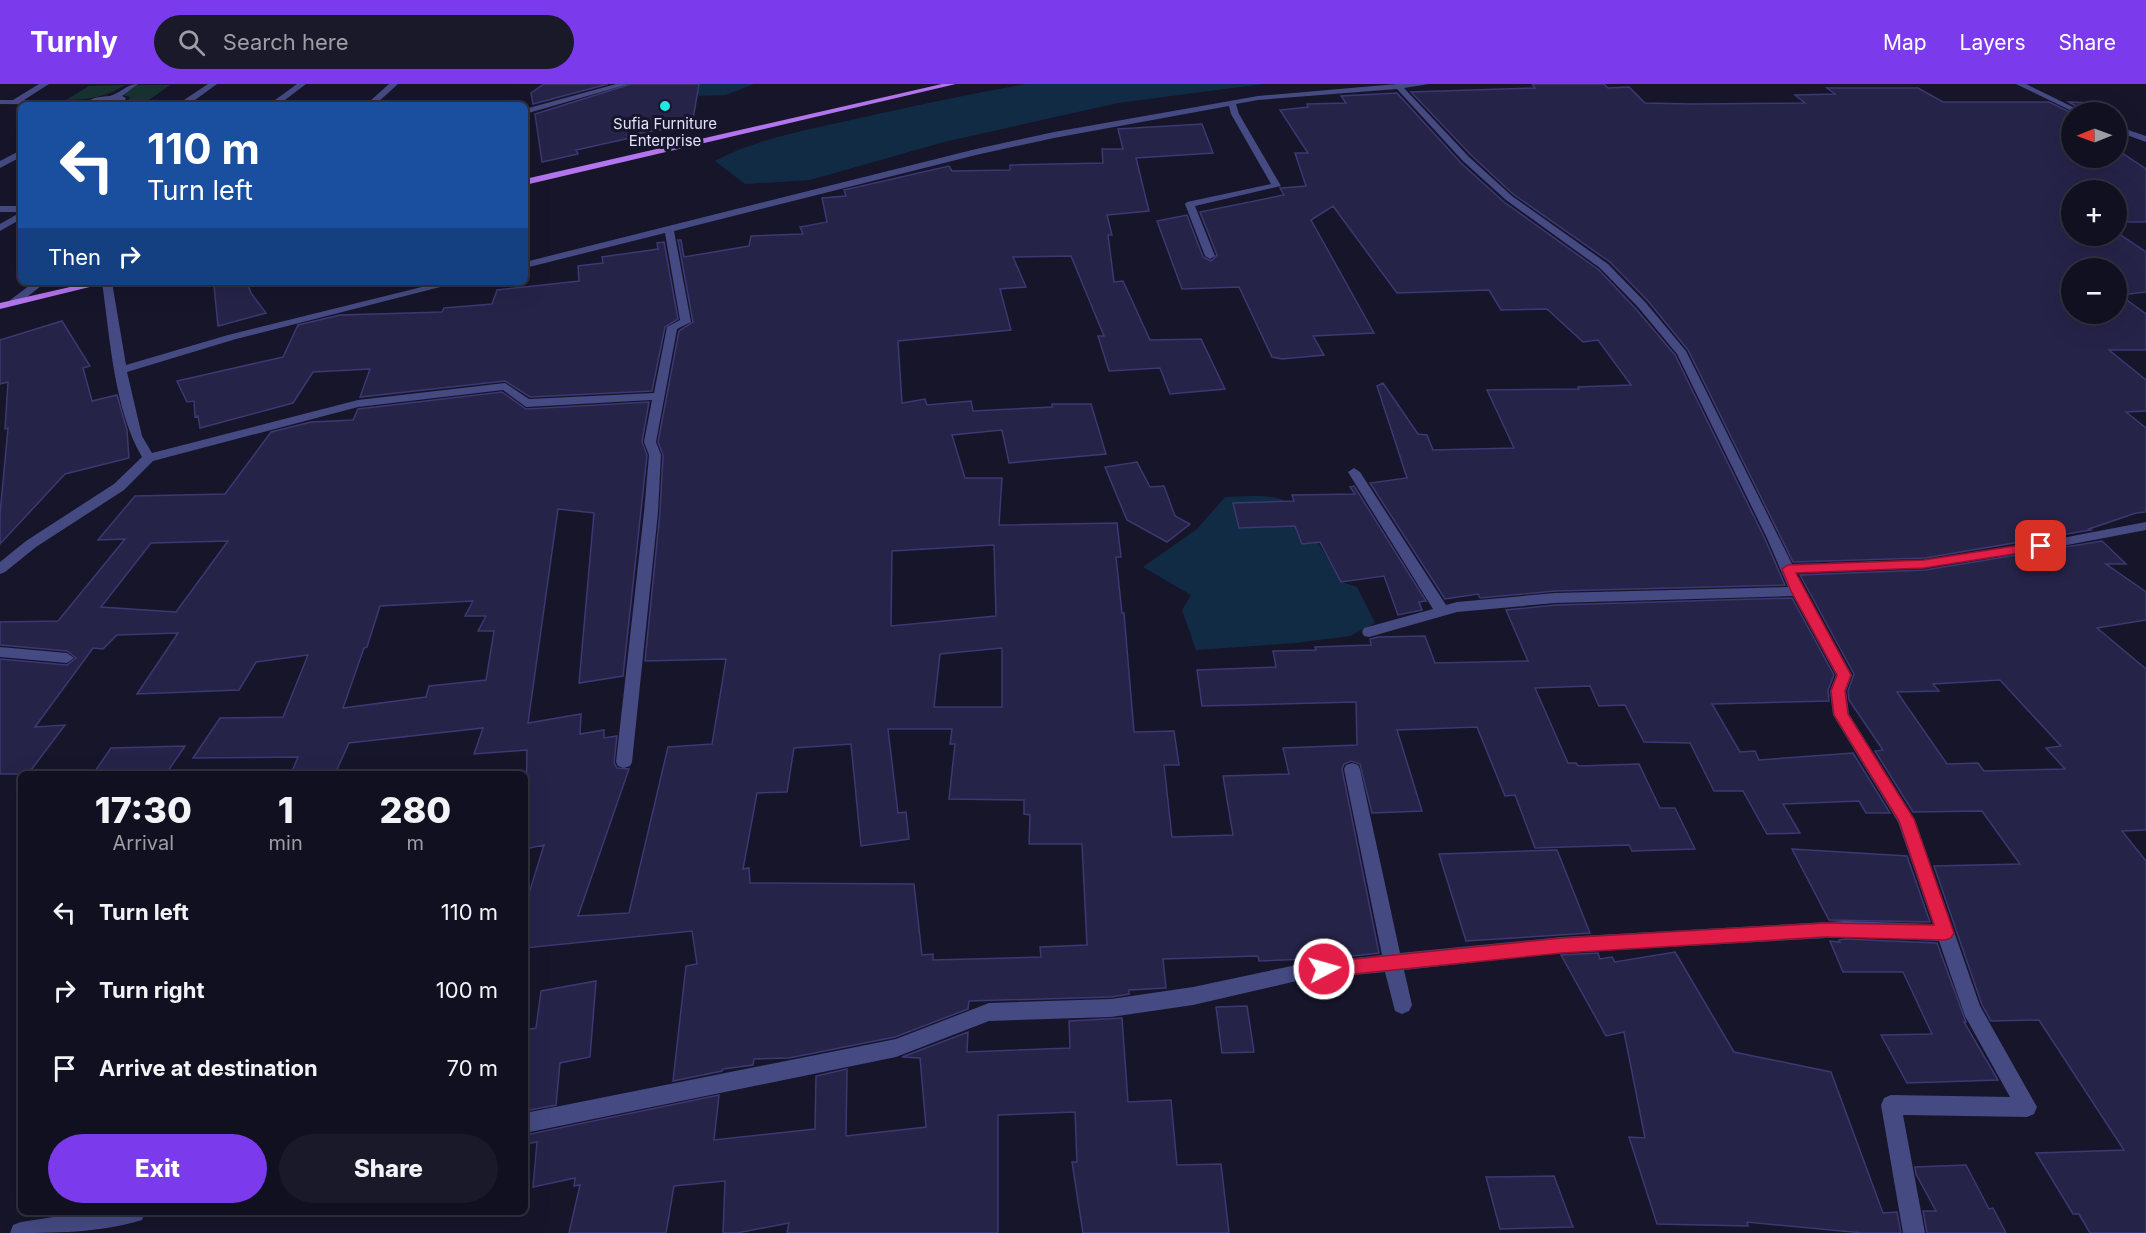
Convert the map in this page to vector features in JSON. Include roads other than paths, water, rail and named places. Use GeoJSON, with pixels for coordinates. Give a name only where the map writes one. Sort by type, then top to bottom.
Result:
{"type":"FeatureCollection","features":[{"type":"Feature","properties":{"kind":"main road"},"geometry":{"type":"LineString","coordinates":[[528,181],[754,126],[952,84]]}},
{"type":"Feature","properties":{"kind":"main road"},"geometry":{"type":"LineString","coordinates":[[0,306],[93,285]]}},
{"type":"Feature","properties":{"kind":"street"},"geometry":{"type":"LineString","coordinates":[[0,110],[45,84]]}},
{"type":"Feature","properties":{"kind":"street"},"geometry":{"type":"LineString","coordinates":[[117,101],[134,84]]}},
{"type":"Feature","properties":{"kind":"street"},"geometry":{"type":"LineString","coordinates":[[188,102],[213,84]]}},
{"type":"Feature","properties":{"kind":"street"},"geometry":{"type":"LineString","coordinates":[[279,102],[302,84]]}},
{"type":"Feature","properties":{"kind":"street"},"geometry":{"type":"LineString","coordinates":[[373,102],[394,84]]}},
{"type":"Feature","properties":{"kind":"street"},"geometry":{"type":"LineString","coordinates":[[528,111],[625,84]]}},
{"type":"Feature","properties":{"kind":"street"},"geometry":{"type":"LineString","coordinates":[[528,264],[976,152],[1054,135],[1282,96],[1400,88],[1425,84]]}},
{"type":"Feature","properties":{"kind":"street"},"geometry":{"type":"LineString","coordinates":[[2020,84],[2061,103]]}},
{"type":"Feature","properties":{"kind":"street"},"geometry":{"type":"LineString","coordinates":[[1400,88],[1466,159],[1509,198],[1604,266],[1642,305],[1682,353],[1797,591],[1844,675],[1838,691],[1841,715],[1906,819],[1972,1010],[2027,1107],[1891,1105],[1914,1233]]}},
{"type":"Feature","properties":{"kind":"street"},"geometry":{"type":"LineString","coordinates":[[117,101],[140,102]]}},
{"type":"Feature","properties":{"kind":"street"},"geometry":{"type":"LineString","coordinates":[[0,102],[18,102]]}},
{"type":"Feature","properties":{"kind":"street"},"geometry":{"type":"LineString","coordinates":[[1210,256],[1190,204],[1276,186],[1235,114],[1232,103]]}},
{"type":"Feature","properties":{"kind":"street"},"geometry":{"type":"LineString","coordinates":[[2127,132],[2146,139]]}},
{"type":"Feature","properties":{"kind":"street"},"geometry":{"type":"LineString","coordinates":[[0,165],[18,155]]}},
{"type":"Feature","properties":{"kind":"street"},"geometry":{"type":"LineString","coordinates":[[0,209],[18,209]]}},
{"type":"Feature","properties":{"kind":"street"},"geometry":{"type":"LineString","coordinates":[[0,228],[18,217]]}},
{"type":"Feature","properties":{"kind":"street"},"geometry":{"type":"LineString","coordinates":[[624,762],[651,512],[655,455],[650,442],[672,327],[686,322],[669,229]]}},
{"type":"Feature","properties":{"kind":"street"},"geometry":{"type":"LineString","coordinates":[[13,303],[37,285]]}},
{"type":"Feature","properties":{"kind":"street"},"geometry":{"type":"LineString","coordinates":[[107,285],[135,436],[149,458]]}},
{"type":"Feature","properties":{"kind":"street"},"geometry":{"type":"LineString","coordinates":[[121,370],[232,337],[443,285]]}},
{"type":"Feature","properties":{"kind":"street"},"geometry":{"type":"LineString","coordinates":[[0,569],[31,544],[119,488],[149,458],[358,404],[494,387],[505,386],[526,403],[658,396]]}},
{"type":"Feature","properties":{"kind":"street"},"geometry":{"type":"LineString","coordinates":[[1354,472],[1443,611]]}},
{"type":"Feature","properties":{"kind":"street"},"geometry":{"type":"LineString","coordinates":[[1788,569],[1924,564],[2041,546],[2146,526]]}},
{"type":"Feature","properties":{"kind":"street"},"geometry":{"type":"LineString","coordinates":[[1369,632],[1457,607],[1555,598],[1797,591]]}},
{"type":"Feature","properties":{"kind":"street"},"geometry":{"type":"LineString","coordinates":[[0,652],[67,658]]}},
{"type":"Feature","properties":{"kind":"street"},"geometry":{"type":"LineString","coordinates":[[1352,769],[1402,1005]]}},
{"type":"Feature","properties":{"kind":"street"},"geometry":{"type":"LineString","coordinates":[[528,1122],[896,1048],[989,1012],[1111,1008],[1193,996],[1301,972],[1562,945],[1845,929],[1945,933]]}},
{"type":"Feature","properties":{"kind":"street"},"geometry":{"type":"LineString","coordinates":[[21,1233],[69,1227],[121,1215]]}},
{"type":"Feature","properties":{"kind":"water"},"geometry":{"type":"Polygon","coordinates":[[[683,84],[754,84],[726,95],[699,96],[683,84]]]}},
{"type":"Feature","properties":{"kind":"water"},"geometry":{"type":"Polygon","coordinates":[[[1026,84],[1263,84],[1118,103],[944,142],[810,180],[745,184],[715,161],[745,147],[793,133],[1026,84]]]}},
{"type":"Feature","properties":{"kind":"water"},"geometry":{"type":"Polygon","coordinates":[[[1225,497],[1272,497],[1286,501],[1292,506],[1315,538],[1341,582],[1357,587],[1375,623],[1350,636],[1295,643],[1196,650],[1182,610],[1191,595],[1143,567],[1197,529],[1225,497]]]}},
{"type":"Feature","properties":{"kind":"place","name":"Sufia Furniture Enterprise"},"geometry":{"type":"Point","coordinates":[665,106]}}]}
